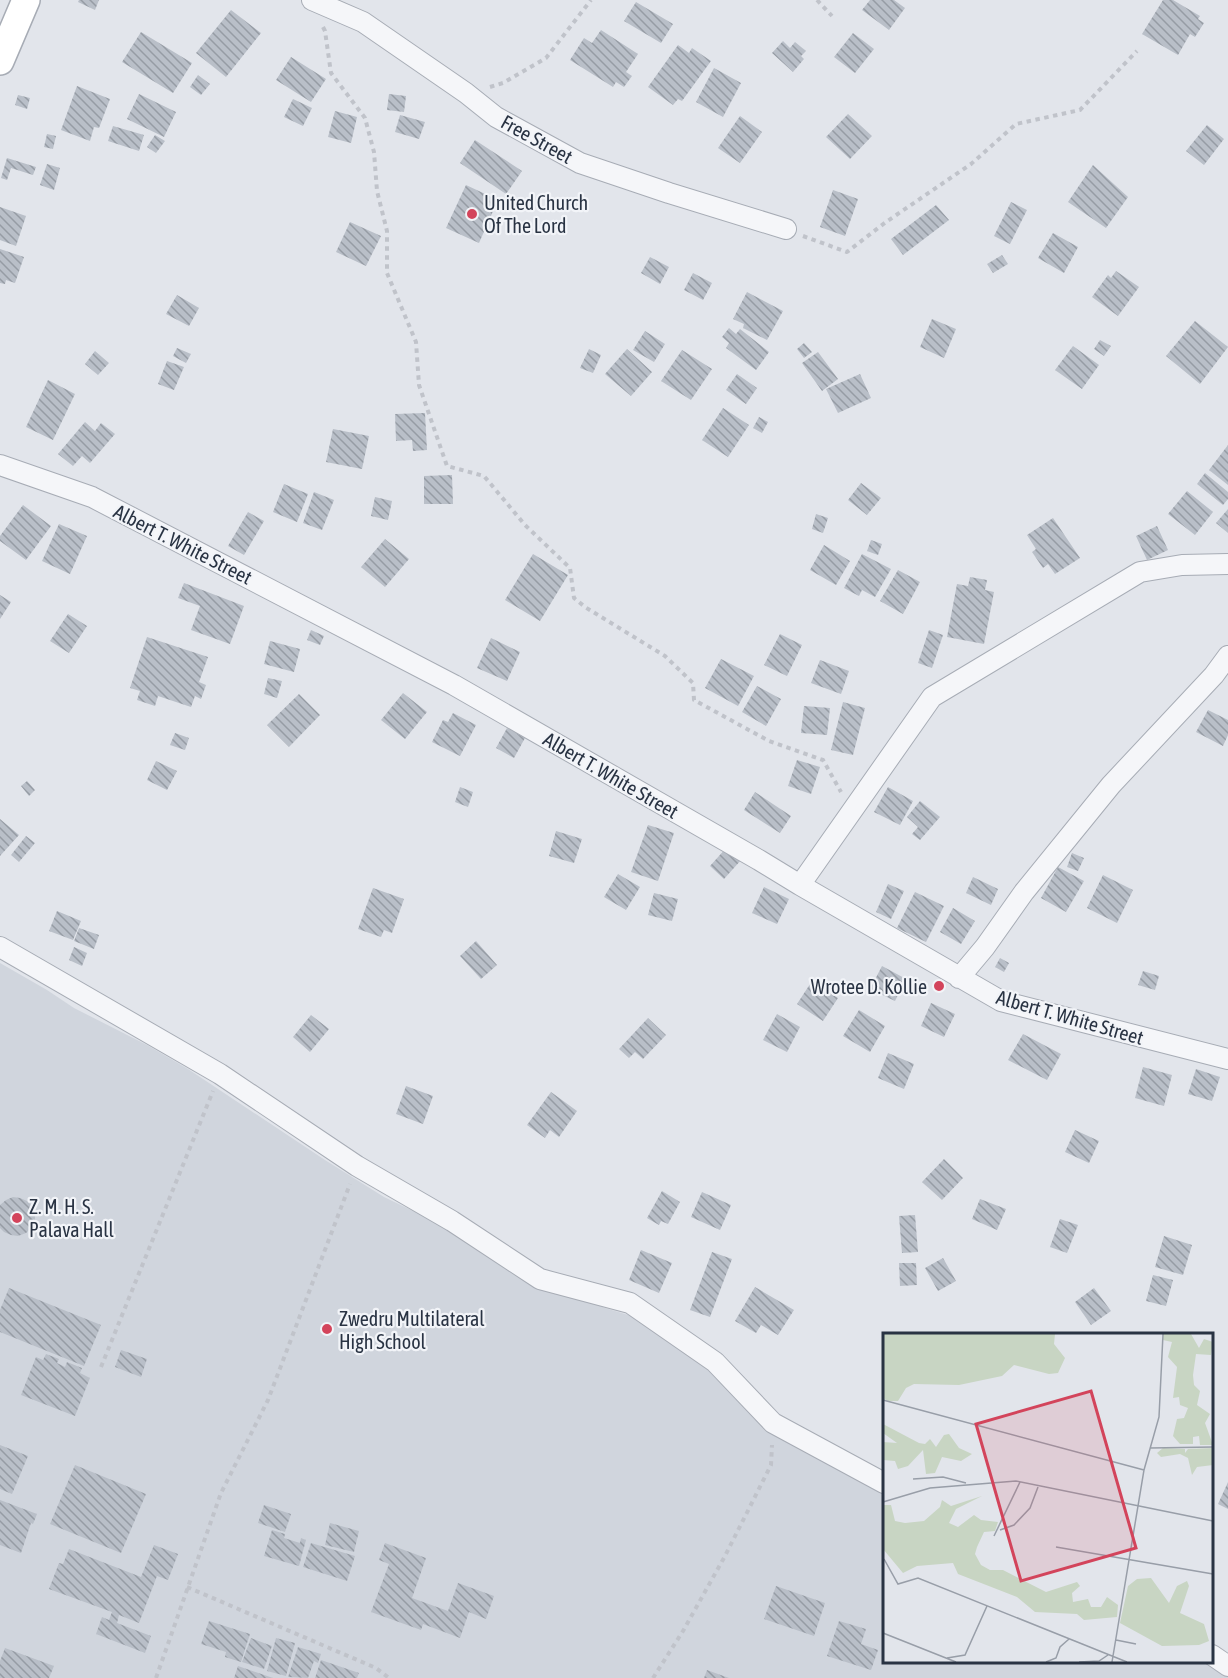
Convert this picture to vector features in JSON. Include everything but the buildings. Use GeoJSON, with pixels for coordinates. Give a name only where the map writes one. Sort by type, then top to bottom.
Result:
{"type":"FeatureCollection","features":[{"type":"Feature","properties":{"kind":"street"},"geometry":{"type":"LineString","coordinates":[[0,61],[26,0]]}},
{"type":"Feature","properties":{"kind":"street","name":"Free Street"},"geometry":{"type":"LineString","coordinates":[[312,0],[363,22],[466,93],[496,117],[580,163],[786,229]]}},
{"type":"Feature","properties":{"kind":"street","name":"Albert T. White Street"},"geometry":{"type":"LineString","coordinates":[[0,465],[92,497],[454,685],[1001,1001],[1228,1059]]}},
{"type":"Feature","properties":{"kind":"street"},"geometry":{"type":"LineString","coordinates":[[800,885],[932,697],[1140,572],[1182,565],[1228,564]]}},
{"type":"Feature","properties":{"kind":"street"},"geometry":{"type":"LineString","coordinates":[[959,978],[1111,785],[1214,675],[1228,657]]}},
{"type":"Feature","properties":{"kind":"street"},"geometry":{"type":"LineString","coordinates":[[0,947],[220,1074],[357,1166],[452,1221],[540,1279],[630,1303],[715,1362],[773,1423],[883,1482]]}},
{"type":"Feature","properties":{"kind":"street"},"geometry":{"type":"LineString","coordinates":[[1213,1656],[1228,1666]]}},
{"type":"Feature","properties":{"kind":"path"},"geometry":{"type":"LineString","coordinates":[[466,93],[503,83],[546,58],[591,0]]}},
{"type":"Feature","properties":{"kind":"path"},"geometry":{"type":"LineString","coordinates":[[816,0],[832,16]]}},
{"type":"Feature","properties":{"kind":"path"},"geometry":{"type":"LineString","coordinates":[[320,21],[325,31],[331,73],[365,118],[374,152],[376,192],[387,231],[387,273],[416,342],[419,385],[447,466],[484,476],[525,525],[570,568],[574,598],[665,656],[693,683],[694,699],[769,741],[823,760],[843,796],[845,819]]}},
{"type":"Feature","properties":{"kind":"path"},"geometry":{"type":"LineString","coordinates":[[786,229],[847,252],[886,222],[971,164],[1016,124],[1080,111],[1137,51]]}},
{"type":"Feature","properties":{"kind":"path"},"geometry":{"type":"LineString","coordinates":[[101,1367],[220,1074]]}},
{"type":"Feature","properties":{"kind":"path"},"geometry":{"type":"LineString","coordinates":[[156,1678],[221,1492],[268,1400],[357,1166]]}},
{"type":"Feature","properties":{"kind":"path"},"geometry":{"type":"LineString","coordinates":[[653,1678],[683,1631],[771,1465],[773,1423]]}},
{"type":"Feature","properties":{"kind":"path"},"geometry":{"type":"LineString","coordinates":[[186,1587],[376,1668],[389,1678]]}},
{"type":"Feature","properties":{"kind":"shaded area","name":"Zwedru Multilateral High School"},"geometry":{"type":"Polygon","coordinates":[[[0,963],[74,1008],[147,1045],[188,1069],[384,1197],[453,1230],[556,1289],[635,1317],[883,1491],[883,1663],[1209,1663],[1228,1676],[1228,1678],[0,1678],[0,963]]]}},
{"type":"Feature","properties":{"kind":"place","name":"United Church Of The Lord"},"geometry":{"type":"Point","coordinates":[472,214]}},
{"type":"Feature","properties":{"kind":"place","name":"Wrotee D. Kollie"},"geometry":{"type":"Point","coordinates":[939,986]}},
{"type":"Feature","properties":{"kind":"place","name":"Z. M. H. S. Palava Hall"},"geometry":{"type":"Point","coordinates":[17,1218]}},
{"type":"Feature","properties":{"kind":"place","name":"Zwedru Multilateral High School"},"geometry":{"type":"Point","coordinates":[327,1329]}}]}
